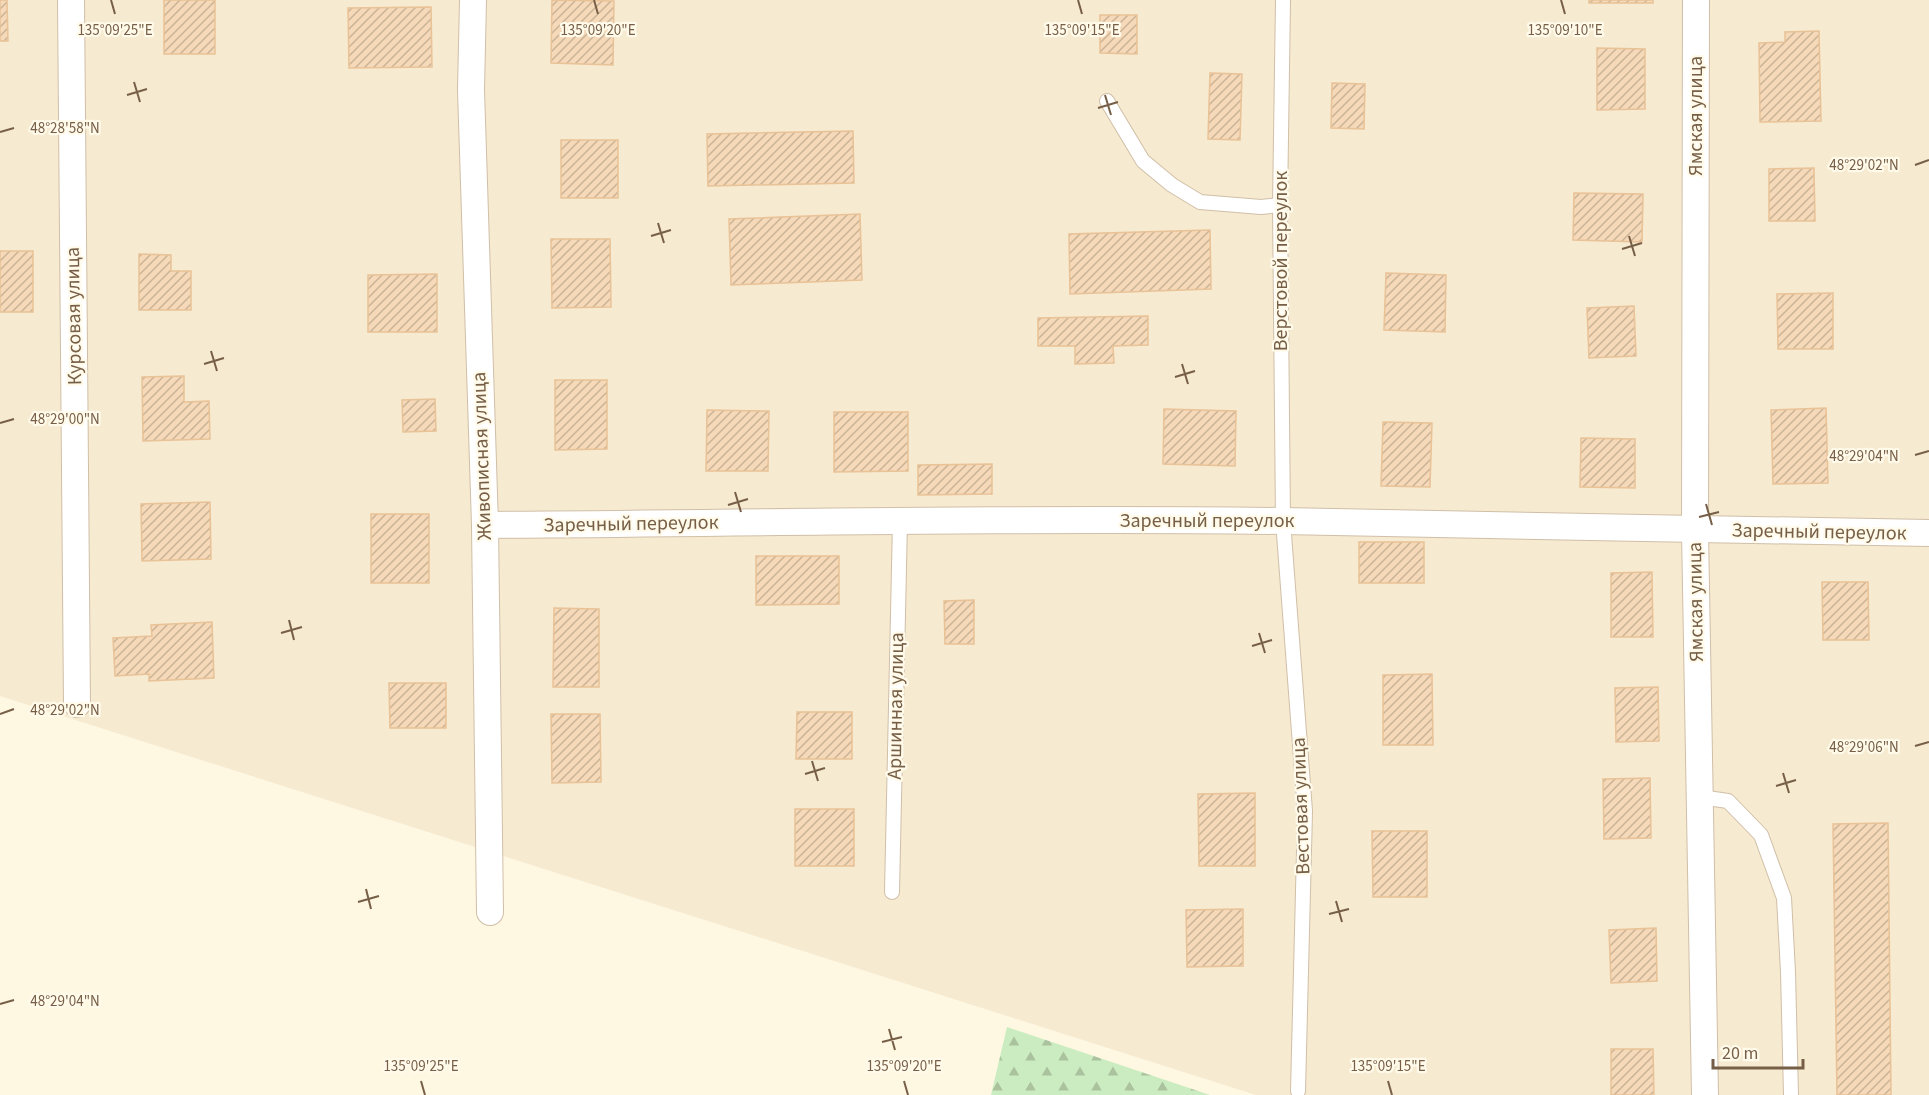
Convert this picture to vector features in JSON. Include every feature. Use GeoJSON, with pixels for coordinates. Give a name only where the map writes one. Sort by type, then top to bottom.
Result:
{"type":"FeatureCollection","features":[{"type":"Feature","properties":{"kind":"street","name":"Курсовая улица"},"geometry":{"type":"LineString","coordinates":[[71,0],[77,704]]}},
{"type":"Feature","properties":{"kind":"street","name":"Живописная улица"},"geometry":{"type":"LineString","coordinates":[[473,0],[471,90],[485,525],[490,912]]}},
{"type":"Feature","properties":{"kind":"street","name":"Ямская улица"},"geometry":{"type":"LineString","coordinates":[[1696,0],[1695,531],[1705,1095]]}},
{"type":"Feature","properties":{"kind":"street","name":"Заречный переулок"},"geometry":{"type":"LineString","coordinates":[[485,525],[900,521],[1283,521],[1695,531],[1929,533]]}},
{"type":"Feature","properties":{"kind":"lane","name":"Верстовой переулок"},"geometry":{"type":"LineString","coordinates":[[1283,0],[1280,205],[1283,521]]}},
{"type":"Feature","properties":{"kind":"lane"},"geometry":{"type":"LineString","coordinates":[[1107,101],[1143,161],[1172,186],[1200,202],[1261,207],[1280,205]]}},
{"type":"Feature","properties":{"kind":"lane","name":"Аршинная улица"},"geometry":{"type":"LineString","coordinates":[[892,892],[900,521]]}},
{"type":"Feature","properties":{"kind":"lane","name":"Вестовая улица"},"geometry":{"type":"LineString","coordinates":[[1283,521],[1305,811],[1298,1091]]}},
{"type":"Feature","properties":{"kind":"lane"},"geometry":{"type":"LineString","coordinates":[[1700,797],[1728,801],[1761,835],[1784,898],[1791,1095]]}},
{"type":"Feature","properties":{"kind":"shaded area"},"geometry":{"type":"Polygon","coordinates":[[[0,0],[1929,0],[1929,1095],[1256,1095],[0,696],[0,0]]]}},
{"type":"Feature","properties":{"kind":"green space"},"geometry":{"type":"Polygon","coordinates":[[[1007,1027],[1210,1095],[991,1095],[1007,1027]]]}},
{"type":"Feature","properties":{"kind":"building"},"geometry":{"type":"Polygon","coordinates":[[[0,0],[7,0],[8,41],[0,41],[0,0]]]}},
{"type":"Feature","properties":{"kind":"building"},"geometry":{"type":"Polygon","coordinates":[[[164,0],[215,0],[215,54],[164,54],[164,0]]]}},
{"type":"Feature","properties":{"kind":"building"},"geometry":{"type":"Polygon","coordinates":[[[552,0],[614,1],[613,65],[551,63],[552,0]]]}},
{"type":"Feature","properties":{"kind":"building"},"geometry":{"type":"Polygon","coordinates":[[[1589,0],[1653,0],[1653,3],[1589,3],[1589,0]]]}},
{"type":"Feature","properties":{"kind":"building"},"geometry":{"type":"Polygon","coordinates":[[[431,7],[432,67],[349,68],[348,8],[431,7]]]}},
{"type":"Feature","properties":{"kind":"building"},"geometry":{"type":"Polygon","coordinates":[[[1100,15],[1137,15],[1137,54],[1100,53],[1100,15]]]}},
{"type":"Feature","properties":{"kind":"building"},"geometry":{"type":"Polygon","coordinates":[[[1819,31],[1821,121],[1760,122],[1759,43],[1785,42],[1785,32],[1819,31]]]}},
{"type":"Feature","properties":{"kind":"building"},"geometry":{"type":"Polygon","coordinates":[[[1597,48],[1645,49],[1645,109],[1597,110],[1597,48]]]}},
{"type":"Feature","properties":{"kind":"building"},"geometry":{"type":"Polygon","coordinates":[[[1210,73],[1242,74],[1240,140],[1208,139],[1210,73]]]}},
{"type":"Feature","properties":{"kind":"building"},"geometry":{"type":"Polygon","coordinates":[[[1332,83],[1365,84],[1364,129],[1331,128],[1332,83]]]}},
{"type":"Feature","properties":{"kind":"building"},"geometry":{"type":"Polygon","coordinates":[[[853,131],[854,183],[708,186],[707,134],[853,131]]]}},
{"type":"Feature","properties":{"kind":"building"},"geometry":{"type":"Polygon","coordinates":[[[561,140],[618,140],[618,198],[561,198],[561,140]]]}},
{"type":"Feature","properties":{"kind":"building"},"geometry":{"type":"Polygon","coordinates":[[[1814,168],[1815,221],[1769,221],[1769,169],[1814,168]]]}},
{"type":"Feature","properties":{"kind":"building"},"geometry":{"type":"Polygon","coordinates":[[[1574,193],[1643,194],[1642,242],[1573,240],[1574,193]]]}},
{"type":"Feature","properties":{"kind":"building"},"geometry":{"type":"Polygon","coordinates":[[[860,214],[862,280],[731,285],[729,219],[860,214]]]}},
{"type":"Feature","properties":{"kind":"building"},"geometry":{"type":"Polygon","coordinates":[[[1210,230],[1211,289],[1070,294],[1069,234],[1210,230]]]}},
{"type":"Feature","properties":{"kind":"building"},"geometry":{"type":"Polygon","coordinates":[[[551,239],[610,239],[611,307],[552,308],[551,239]]]}},
{"type":"Feature","properties":{"kind":"building"},"geometry":{"type":"Polygon","coordinates":[[[0,251],[33,251],[33,312],[0,312],[0,251]]]}},
{"type":"Feature","properties":{"kind":"building"},"geometry":{"type":"Polygon","coordinates":[[[139,254],[171,255],[171,271],[191,271],[191,310],[139,310],[139,254]]]}},
{"type":"Feature","properties":{"kind":"building"},"geometry":{"type":"Polygon","coordinates":[[[1386,273],[1446,275],[1445,332],[1384,330],[1386,273]]]}},
{"type":"Feature","properties":{"kind":"building"},"geometry":{"type":"Polygon","coordinates":[[[437,274],[437,332],[368,332],[368,275],[437,274]]]}},
{"type":"Feature","properties":{"kind":"building"},"geometry":{"type":"Polygon","coordinates":[[[1833,293],[1833,349],[1778,349],[1777,294],[1833,293]]]}},
{"type":"Feature","properties":{"kind":"building"},"geometry":{"type":"Polygon","coordinates":[[[1634,306],[1636,356],[1589,358],[1587,308],[1634,306]]]}},
{"type":"Feature","properties":{"kind":"building"},"geometry":{"type":"Polygon","coordinates":[[[1148,316],[1148,345],[1113,346],[1114,363],[1075,364],[1075,346],[1038,346],[1038,318],[1148,316]]]}},
{"type":"Feature","properties":{"kind":"building"},"geometry":{"type":"Polygon","coordinates":[[[184,376],[184,402],[209,401],[210,439],[143,441],[142,377],[184,376]]]}},
{"type":"Feature","properties":{"kind":"building"},"geometry":{"type":"Polygon","coordinates":[[[555,380],[607,380],[607,449],[555,450],[555,380]]]}},
{"type":"Feature","properties":{"kind":"building"},"geometry":{"type":"Polygon","coordinates":[[[435,399],[436,431],[403,432],[402,400],[435,399]]]}},
{"type":"Feature","properties":{"kind":"building"},"geometry":{"type":"Polygon","coordinates":[[[1826,408],[1828,483],[1773,484],[1771,410],[1826,408]]]}},
{"type":"Feature","properties":{"kind":"building"},"geometry":{"type":"Polygon","coordinates":[[[1164,409],[1236,411],[1235,466],[1163,464],[1164,409]]]}},
{"type":"Feature","properties":{"kind":"building"},"geometry":{"type":"Polygon","coordinates":[[[707,410],[769,411],[768,471],[706,471],[707,410]]]}},
{"type":"Feature","properties":{"kind":"building"},"geometry":{"type":"Polygon","coordinates":[[[834,412],[908,412],[908,471],[834,472],[834,412]]]}},
{"type":"Feature","properties":{"kind":"building"},"geometry":{"type":"Polygon","coordinates":[[[1383,422],[1432,423],[1430,487],[1381,486],[1383,422]]]}},
{"type":"Feature","properties":{"kind":"building"},"geometry":{"type":"Polygon","coordinates":[[[1581,438],[1635,439],[1635,488],[1580,487],[1581,438]]]}},
{"type":"Feature","properties":{"kind":"building"},"geometry":{"type":"Polygon","coordinates":[[[992,464],[992,494],[918,495],[918,465],[992,464]]]}},
{"type":"Feature","properties":{"kind":"building"},"geometry":{"type":"Polygon","coordinates":[[[210,502],[211,559],[142,561],[141,504],[210,502]]]}},
{"type":"Feature","properties":{"kind":"building"},"geometry":{"type":"Polygon","coordinates":[[[371,514],[429,514],[429,583],[371,583],[371,514]]]}},
{"type":"Feature","properties":{"kind":"building"},"geometry":{"type":"Polygon","coordinates":[[[1359,542],[1424,542],[1424,583],[1359,583],[1359,542]]]}},
{"type":"Feature","properties":{"kind":"building"},"geometry":{"type":"Polygon","coordinates":[[[756,556],[839,556],[839,604],[756,605],[756,556]]]}},
{"type":"Feature","properties":{"kind":"building"},"geometry":{"type":"Polygon","coordinates":[[[1652,572],[1653,637],[1611,637],[1611,573],[1652,572]]]}},
{"type":"Feature","properties":{"kind":"building"},"geometry":{"type":"Polygon","coordinates":[[[1822,582],[1868,582],[1869,640],[1823,640],[1822,582]]]}},
{"type":"Feature","properties":{"kind":"building"},"geometry":{"type":"Polygon","coordinates":[[[974,600],[974,644],[945,644],[944,601],[974,600]]]}},
{"type":"Feature","properties":{"kind":"building"},"geometry":{"type":"Polygon","coordinates":[[[554,608],[599,609],[599,687],[553,687],[554,608]]]}},
{"type":"Feature","properties":{"kind":"building"},"geometry":{"type":"Polygon","coordinates":[[[212,622],[214,678],[149,681],[149,674],[115,676],[113,638],[152,636],[151,625],[212,622]]]}},
{"type":"Feature","properties":{"kind":"building"},"geometry":{"type":"Polygon","coordinates":[[[1432,674],[1433,745],[1383,745],[1383,675],[1432,674]]]}},
{"type":"Feature","properties":{"kind":"building"},"geometry":{"type":"Polygon","coordinates":[[[389,683],[446,683],[446,728],[390,728],[389,683]]]}},
{"type":"Feature","properties":{"kind":"building"},"geometry":{"type":"Polygon","coordinates":[[[1658,687],[1659,741],[1616,742],[1615,688],[1658,687]]]}},
{"type":"Feature","properties":{"kind":"building"},"geometry":{"type":"Polygon","coordinates":[[[797,712],[852,712],[852,759],[796,759],[797,712]]]}},
{"type":"Feature","properties":{"kind":"building"},"geometry":{"type":"Polygon","coordinates":[[[551,714],[600,714],[601,782],[552,783],[551,714]]]}},
{"type":"Feature","properties":{"kind":"building"},"geometry":{"type":"Polygon","coordinates":[[[1650,778],[1651,838],[1604,839],[1603,779],[1650,778]]]}},
{"type":"Feature","properties":{"kind":"building"},"geometry":{"type":"Polygon","coordinates":[[[1255,793],[1255,866],[1199,866],[1198,794],[1255,793]]]}},
{"type":"Feature","properties":{"kind":"building"},"geometry":{"type":"Polygon","coordinates":[[[795,809],[854,809],[854,866],[795,866],[795,809]]]}},
{"type":"Feature","properties":{"kind":"building"},"geometry":{"type":"Polygon","coordinates":[[[1888,823],[1891,1095],[1837,1095],[1833,824],[1888,823]]]}},
{"type":"Feature","properties":{"kind":"building"},"geometry":{"type":"Polygon","coordinates":[[[1372,831],[1427,831],[1427,897],[1373,897],[1372,831]]]}},
{"type":"Feature","properties":{"kind":"building"},"geometry":{"type":"Polygon","coordinates":[[[1243,909],[1243,966],[1187,967],[1186,910],[1243,909]]]}},
{"type":"Feature","properties":{"kind":"building"},"geometry":{"type":"Polygon","coordinates":[[[1656,928],[1657,981],[1611,983],[1609,930],[1656,928]]]}},
{"type":"Feature","properties":{"kind":"building"},"geometry":{"type":"Polygon","coordinates":[[[1611,1049],[1653,1049],[1654,1095],[1611,1095],[1611,1049]]]}}]}
